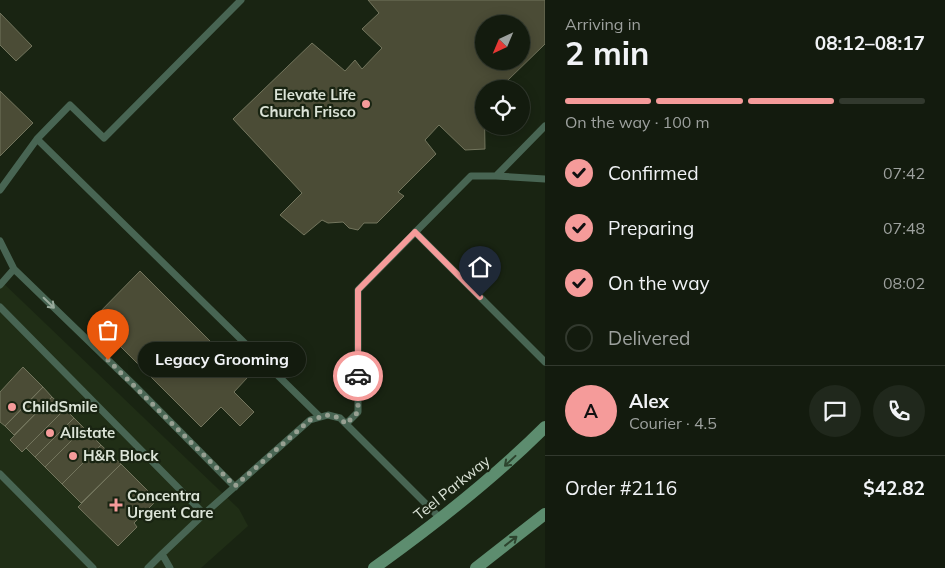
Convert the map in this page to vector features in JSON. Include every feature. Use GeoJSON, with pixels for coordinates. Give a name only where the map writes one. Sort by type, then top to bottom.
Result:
{"type":"FeatureCollection","features":[{"type":"Feature","properties":{"kind":"main road","name":"Teel Parkway"},"geometry":{"type":"LineString","coordinates":[[374,568],[442,519],[508,464],[545,427]]}},
{"type":"Feature","properties":{"kind":"main road"},"geometry":{"type":"LineString","coordinates":[[476,568],[545,514]]}},
{"type":"Feature","properties":{"kind":"lane"},"geometry":{"type":"LineString","coordinates":[[0,190],[37,139],[70,105],[104,138],[241,0]]}},
{"type":"Feature","properties":{"kind":"lane"},"geometry":{"type":"LineString","coordinates":[[496,176],[545,126]]}},
{"type":"Feature","properties":{"kind":"lane"},"geometry":{"type":"LineString","coordinates":[[37,139],[319,416]]}},
{"type":"Feature","properties":{"kind":"lane"},"geometry":{"type":"LineString","coordinates":[[346,424],[358,412],[358,290],[471,176],[545,179]]}},
{"type":"Feature","properties":{"kind":"lane"},"geometry":{"type":"LineString","coordinates":[[415,232],[545,362]]}},
{"type":"Feature","properties":{"kind":"lane"},"geometry":{"type":"LineString","coordinates":[[0,241],[14,269],[235,486]]}},
{"type":"Feature","properties":{"kind":"lane"},"geometry":{"type":"LineString","coordinates":[[0,285],[14,269]]}},
{"type":"Feature","properties":{"kind":"lane"},"geometry":{"type":"LineString","coordinates":[[0,307],[204,514]]}},
{"type":"Feature","properties":{"kind":"lane"},"geometry":{"type":"LineString","coordinates":[[148,568],[235,486],[305,425],[319,416],[328,415],[340,418],[442,519]]}},
{"type":"Feature","properties":{"kind":"lane"},"geometry":{"type":"LineString","coordinates":[[0,474],[93,568]]}},
{"type":"Feature","properties":{"kind":"lane"},"geometry":{"type":"LineString","coordinates":[[162,554],[170,568]]}},
{"type":"Feature","properties":{"kind":"shaded area"},"geometry":{"type":"Polygon","coordinates":[[[0,280],[239,509],[248,526],[201,568],[0,568],[0,280]]]}},
{"type":"Feature","properties":{"kind":"building","name":"Elevate Life Church Frisco"},"geometry":{"type":"Polygon","coordinates":[[[368,0],[545,0],[545,44],[530,59],[530,15],[475,15],[475,70],[518,70],[508,80],[475,80],[475,135],[485,135],[485,149],[465,150],[439,125],[425,140],[436,154],[398,192],[404,196],[377,223],[364,223],[358,230],[349,228],[343,222],[328,223],[322,220],[304,235],[280,215],[302,193],[233,119],[312,43],[345,71],[355,60],[362,69],[382,48],[362,29],[379,13],[368,0]]]}},
{"type":"Feature","properties":{"kind":"building"},"geometry":{"type":"Polygon","coordinates":[[[0,13],[32,46],[16,61],[0,45],[0,13]]]}},
{"type":"Feature","properties":{"kind":"building"},"geometry":{"type":"Polygon","coordinates":[[[0,91],[33,123],[0,156],[0,91]]]}},
{"type":"Feature","properties":{"kind":"building"},"geometry":{"type":"Polygon","coordinates":[[[140,271],[247,378],[234,392],[254,412],[240,426],[221,407],[201,427],[93,319],[140,271]]]}},
{"type":"Feature","properties":{"kind":"building","name":"ChildSmile"},"geometry":{"type":"Polygon","coordinates":[[[23,367],[43,387],[5,426],[0,422],[0,392],[23,367]]]}},
{"type":"Feature","properties":{"kind":"building"},"geometry":{"type":"Polygon","coordinates":[[[43,387],[52,397],[14,435],[5,426],[43,387]]]}},
{"type":"Feature","properties":{"kind":"building"},"geometry":{"type":"Polygon","coordinates":[[[52,397],[65,409],[22,452],[10,440],[52,397]]]}},
{"type":"Feature","properties":{"kind":"building","name":"Allstate"},"geometry":{"type":"Polygon","coordinates":[[[65,409],[74,418],[35,457],[26,448],[65,409]]]}},
{"type":"Feature","properties":{"kind":"building"},"geometry":{"type":"Polygon","coordinates":[[[74,418],[84,428],[45,467],[35,457],[74,418]]]}},
{"type":"Feature","properties":{"kind":"building","name":"H&R Block"},"geometry":{"type":"Polygon","coordinates":[[[84,428],[101,445],[62,484],[45,467],[84,428]]]}},
{"type":"Feature","properties":{"kind":"building"},"geometry":{"type":"Polygon","coordinates":[[[101,445],[121,464],[81,503],[62,484],[101,445]]]}},
{"type":"Feature","properties":{"kind":"building","name":"Concentra Urgent Care"},"geometry":{"type":"Polygon","coordinates":[[[121,464],[157,500],[134,523],[137,527],[118,546],[78,507],[121,464]]]}},
{"type":"Feature","properties":{"kind":"way so far"},"geometry":{"type":"LineString","coordinates":[[108,360],[235,486],[310,420],[328,415],[340,418],[346,424],[358,412],[358,376]]}},
{"type":"Feature","properties":{"kind":"place","name":"Elevate Life Church Frisco"},"geometry":{"type":"Point","coordinates":[366,104]}},
{"type":"Feature","properties":{"kind":"place","name":"Legacy Grooming"},"geometry":{"type":"Point","coordinates":[108,360]}},
{"type":"Feature","properties":{"kind":"place","name":"ChildSmile"},"geometry":{"type":"Point","coordinates":[12,407]}},
{"type":"Feature","properties":{"kind":"place","name":"Allstate"},"geometry":{"type":"Point","coordinates":[50,433]}},
{"type":"Feature","properties":{"kind":"place","name":"H&R Block"},"geometry":{"type":"Point","coordinates":[73,456]}},
{"type":"Feature","properties":{"kind":"place","name":"Concentra Urgent Care"},"geometry":{"type":"Point","coordinates":[116,505]}},
{"type":"Feature","properties":{"kind":"route"},"geometry":{"type":"LineString","coordinates":[[358,376],[358,290],[415,232],[480,297]]}}]}
